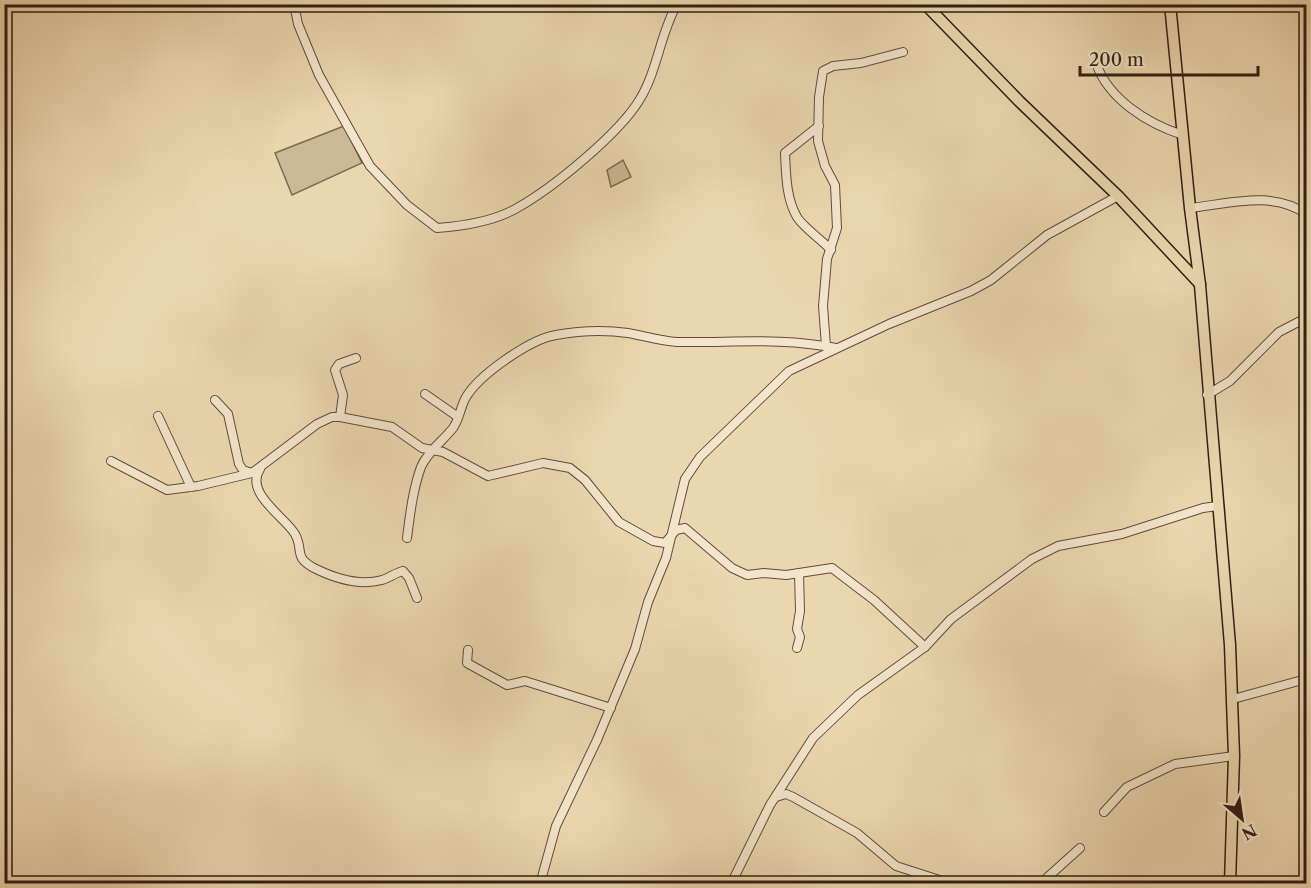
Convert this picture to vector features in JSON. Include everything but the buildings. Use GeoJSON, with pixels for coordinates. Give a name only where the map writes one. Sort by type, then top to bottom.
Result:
{"type":"FeatureCollection","features":[{"type":"Feature","properties":{"kind":"main road"},"geometry":{"type":"LineString","coordinates":[[926,4],[1018,100],[1118,196],[1200,285]]}},
{"type":"Feature","properties":{"kind":"main road"},"geometry":{"type":"LineString","coordinates":[[1170,4],[1200,285],[1233,699],[1234,756],[1230,884]]}},
{"type":"Feature","properties":{"kind":"street"},"geometry":{"type":"LineString","coordinates":[[294,4],[298,24],[319,75],[370,166],[407,205],[437,228],[469,225],[515,210],[544,191],[614,130],[644,91],[666,23],[677,4]]}},
{"type":"Feature","properties":{"kind":"street"},"geometry":{"type":"LineString","coordinates":[[826,346],[823,306],[827,259],[837,228],[835,185],[825,166],[818,141],[819,97],[823,71],[833,66],[861,63],[903,52]]}},
{"type":"Feature","properties":{"kind":"street"},"geometry":{"type":"LineString","coordinates":[[1096,63],[1100,75],[1116,95],[1155,124],[1183,135]]}},
{"type":"Feature","properties":{"kind":"street"},"geometry":{"type":"LineString","coordinates":[[819,126],[785,153],[786,177],[790,200],[798,219],[831,250]]}},
{"type":"Feature","properties":{"kind":"street"},"geometry":{"type":"LineString","coordinates":[[540,884],[556,826],[611,708],[635,649],[644,614],[660,577],[673,533],[685,479],[700,457],[789,371],[888,324],[971,291],[1009,267],[1047,235],[1118,196]]}},
{"type":"Feature","properties":{"kind":"street"},"geometry":{"type":"LineString","coordinates":[[1190,208],[1260,200],[1282,201],[1306,214]]}},
{"type":"Feature","properties":{"kind":"street"},"geometry":{"type":"LineString","coordinates":[[1207,395],[1230,381],[1280,332],[1306,318]]}},
{"type":"Feature","properties":{"kind":"street"},"geometry":{"type":"LineString","coordinates":[[407,538],[418,477],[431,450],[455,426],[464,400],[472,389],[495,368],[531,344],[555,335],[608,332],[678,342],[758,339],[805,342],[837,348]]}},
{"type":"Feature","properties":{"kind":"street"},"geometry":{"type":"LineString","coordinates":[[340,417],[343,395],[335,370],[339,364],[356,358]]}},
{"type":"Feature","properties":{"kind":"street"},"geometry":{"type":"LineString","coordinates":[[425,394],[458,417]]}},
{"type":"Feature","properties":{"kind":"street"},"geometry":{"type":"LineString","coordinates":[[215,400],[228,414],[239,464],[243,470],[252,473]]}},
{"type":"Feature","properties":{"kind":"street"},"geometry":{"type":"LineString","coordinates":[[158,416],[191,487]]}},
{"type":"Feature","properties":{"kind":"street"},"geometry":{"type":"LineString","coordinates":[[111,461],[167,490],[191,487],[252,473],[317,424],[332,417],[340,417],[392,427],[415,444],[443,452],[488,476],[543,463],[559,464],[576,471],[619,522],[660,544],[668,541],[673,533],[685,528],[741,573],[799,573],[826,567],[837,570],[892,615],[925,647]]}},
{"type":"Feature","properties":{"kind":"street"},"geometry":{"type":"LineString","coordinates":[[261,468],[257,485],[275,513],[296,536],[298,554],[305,563],[329,574],[366,583],[383,580],[403,571],[409,578],[417,598]]}},
{"type":"Feature","properties":{"kind":"street"},"geometry":{"type":"LineString","coordinates":[[731,884],[742,856],[804,750],[832,718],[925,647],[951,619],[1044,552],[1058,546],[1122,534],[1203,508],[1217,506]]}},
{"type":"Feature","properties":{"kind":"street"},"geometry":{"type":"LineString","coordinates":[[797,648],[800,637],[797,629],[800,611],[799,573]]}},
{"type":"Feature","properties":{"kind":"street"},"geometry":{"type":"LineString","coordinates":[[468,650],[467,663],[507,685],[525,681],[611,708]]}},
{"type":"Feature","properties":{"kind":"street"},"geometry":{"type":"LineString","coordinates":[[1233,699],[1306,679]]}},
{"type":"Feature","properties":{"kind":"street"},"geometry":{"type":"LineString","coordinates":[[1104,812],[1128,787],[1174,764],[1234,756]]}},
{"type":"Feature","properties":{"kind":"street"},"geometry":{"type":"LineString","coordinates":[[776,797],[786,794],[793,796],[841,822],[858,833],[896,866],[952,884]]}},
{"type":"Feature","properties":{"kind":"street"},"geometry":{"type":"LineString","coordinates":[[1040,884],[1080,848]]}},
{"type":"Feature","properties":{"kind":"shaded area"},"geometry":{"type":"Polygon","coordinates":[[[344,126],[362,163],[292,195],[275,153],[344,126]]]}},
{"type":"Feature","properties":{"kind":"shaded area"},"geometry":{"type":"Polygon","coordinates":[[[623,160],[631,177],[611,187],[607,170],[623,160]]]}}]}
